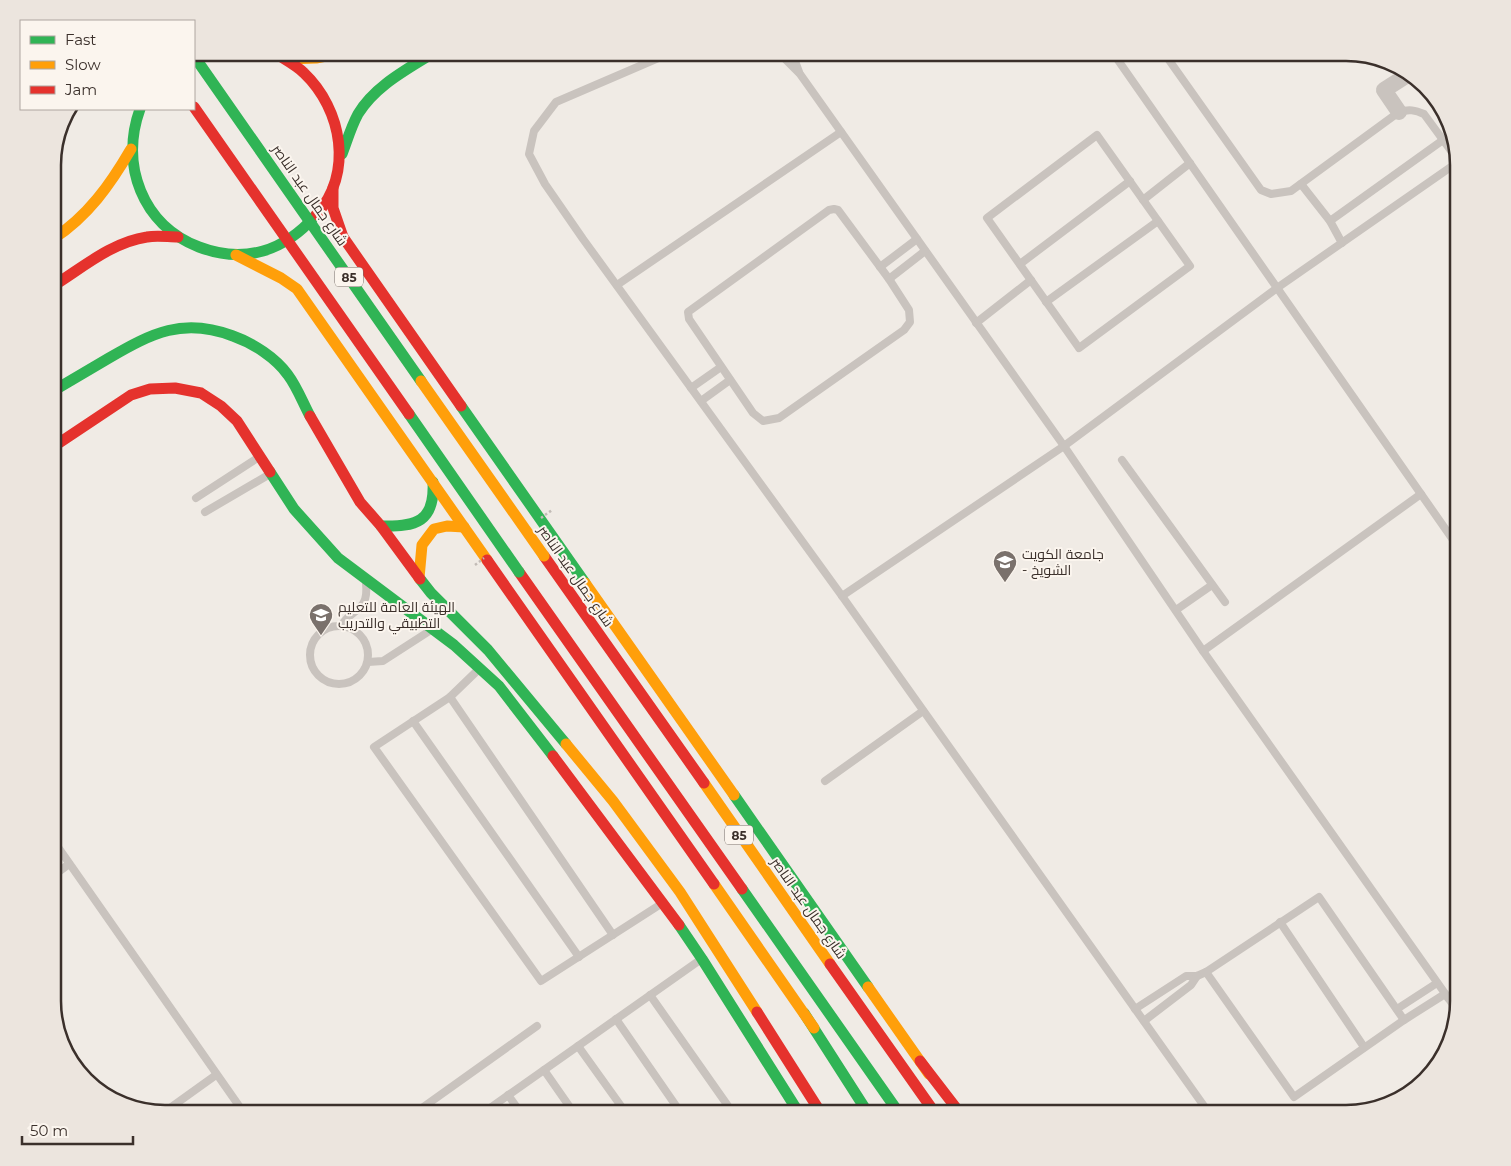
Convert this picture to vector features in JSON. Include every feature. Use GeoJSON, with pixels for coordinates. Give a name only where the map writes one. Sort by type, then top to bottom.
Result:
{"type":"FeatureCollection","features":[{"type":"Feature","properties":{"kind":"main road","name":"شارع جمال عبد الناصر"},"geometry":{"type":"LineString","coordinates":[[198,61],[929,1105]]}},
{"type":"Feature","properties":{"kind":"main road"},"geometry":{"type":"LineString","coordinates":[[290,61],[302,69],[316,84],[331,106],[338,133],[339,160]]}},
{"type":"Feature","properties":{"kind":"main road"},"geometry":{"type":"LineString","coordinates":[[419,61],[386,83],[367,101],[359,114],[339,160],[333,188],[333,208],[343,237],[952,1105]]}},
{"type":"Feature","properties":{"kind":"main road","name":"85"},"geometry":{"type":"LineString","coordinates":[[195,108],[893,1105]]}},
{"type":"Feature","properties":{"kind":"main road"},"geometry":{"type":"LineString","coordinates":[[140,110],[134,124],[131,149],[136,183],[142,197],[163,225],[178,237],[191,244],[209,251],[236,254],[267,250],[295,236],[308,226],[333,188]]}},
{"type":"Feature","properties":{"kind":"main road"},"geometry":{"type":"LineString","coordinates":[[61,234],[73,226],[96,202],[116,177],[131,149]]}},
{"type":"Feature","properties":{"kind":"main road"},"geometry":{"type":"LineString","coordinates":[[61,281],[104,254],[131,242],[156,236],[178,237]]}},
{"type":"Feature","properties":{"kind":"main road"},"geometry":{"type":"LineString","coordinates":[[236,254],[281,278],[297,289],[868,1105]]}},
{"type":"Feature","properties":{"kind":"main road"},"geometry":{"type":"LineString","coordinates":[[61,386],[142,339],[167,330],[196,327],[220,331],[247,341],[266,354],[288,375],[320,435],[360,502],[381,526],[431,593],[488,650],[613,801],[680,892],[815,1105]]}},
{"type":"Feature","properties":{"kind":"main road"},"geometry":{"type":"LineString","coordinates":[[61,442],[131,395],[150,389],[175,388],[201,393],[221,406],[237,421],[294,509],[338,558],[432,629],[499,686],[663,902],[702,959],[792,1105]]}},
{"type":"Feature","properties":{"kind":"main road"},"geometry":{"type":"LineString","coordinates":[[61,434],[71,435]]}},
{"type":"Feature","properties":{"kind":"main road"},"geometry":{"type":"LineString","coordinates":[[381,526],[407,526],[421,518],[430,508],[434,496],[433,482]]}},
{"type":"Feature","properties":{"kind":"main road"},"geometry":{"type":"LineString","coordinates":[[419,578],[422,545],[434,529],[448,526],[464,527]]}},
{"type":"Feature","properties":{"kind":"main road"},"geometry":{"type":"LineString","coordinates":[[804,1013],[862,1105]]}},
{"type":"Feature","properties":{"kind":"street"},"geometry":{"type":"LineString","coordinates":[[1399,112],[1384,90],[1402,78]]}},
{"type":"Feature","properties":{"kind":"lane"},"geometry":{"type":"LineString","coordinates":[[649,61],[556,102],[534,130],[529,154],[544,184],[842,596],[1203,1105]]}},
{"type":"Feature","properties":{"kind":"lane"},"geometry":{"type":"LineString","coordinates":[[788,61],[800,74],[1064,446],[1204,651],[1450,1000]]}},
{"type":"Feature","properties":{"kind":"lane"},"geometry":{"type":"LineString","coordinates":[[795,61],[800,74]]}},
{"type":"Feature","properties":{"kind":"lane"},"geometry":{"type":"LineString","coordinates":[[1119,61],[1450,536]]}},
{"type":"Feature","properties":{"kind":"lane"},"geometry":{"type":"LineString","coordinates":[[1170,61],[1261,190],[1271,194],[1291,191],[1399,112],[1408,109],[1424,114],[1448,147]]}},
{"type":"Feature","properties":{"kind":"lane"},"geometry":{"type":"LineString","coordinates":[[616,285],[841,132]]}},
{"type":"Feature","properties":{"kind":"lane"},"geometry":{"type":"LineString","coordinates":[[1097,134],[1143,200],[1190,266],[1079,348],[987,218],[1097,134]]}},
{"type":"Feature","properties":{"kind":"lane"},"geometry":{"type":"LineString","coordinates":[[1330,222],[1443,140]]}},
{"type":"Feature","properties":{"kind":"lane"},"geometry":{"type":"LineString","coordinates":[[1143,200],[1190,163]]}},
{"type":"Feature","properties":{"kind":"lane"},"geometry":{"type":"LineString","coordinates":[[842,596],[1064,446],[1277,288],[1450,165]]}},
{"type":"Feature","properties":{"kind":"lane"},"geometry":{"type":"LineString","coordinates":[[1020,264],[1130,181]]}},
{"type":"Feature","properties":{"kind":"lane"},"geometry":{"type":"LineString","coordinates":[[1301,184],[1330,222],[1342,243]]}},
{"type":"Feature","properties":{"kind":"lane"},"geometry":{"type":"LineString","coordinates":[[829,210],[838,210],[880,267],[909,310],[910,322],[904,330],[779,418],[763,421],[753,413],[688,319],[688,312],[829,210]]}},
{"type":"Feature","properties":{"kind":"lane"},"geometry":{"type":"LineString","coordinates":[[1046,302],[1158,221]]}},
{"type":"Feature","properties":{"kind":"lane"},"geometry":{"type":"LineString","coordinates":[[880,267],[917,239]]}},
{"type":"Feature","properties":{"kind":"lane"},"geometry":{"type":"LineString","coordinates":[[889,279],[925,251]]}},
{"type":"Feature","properties":{"kind":"lane"},"geometry":{"type":"LineString","coordinates":[[976,323],[1031,280]]}},
{"type":"Feature","properties":{"kind":"lane"},"geometry":{"type":"LineString","coordinates":[[691,388],[721,367]]}},
{"type":"Feature","properties":{"kind":"lane"},"geometry":{"type":"LineString","coordinates":[[701,401],[730,380]]}},
{"type":"Feature","properties":{"kind":"lane"},"geometry":{"type":"LineString","coordinates":[[196,498],[260,456]]}},
{"type":"Feature","properties":{"kind":"lane"},"geometry":{"type":"LineString","coordinates":[[1122,460],[1225,602]]}},
{"type":"Feature","properties":{"kind":"lane"},"geometry":{"type":"LineString","coordinates":[[205,512],[271,474]]}},
{"type":"Feature","properties":{"kind":"lane"},"geometry":{"type":"LineString","coordinates":[[1204,651],[1421,494]]}},
{"type":"Feature","properties":{"kind":"lane"},"geometry":{"type":"LineString","coordinates":[[342,626],[345,620],[359,610],[365,601],[366,581]]}},
{"type":"Feature","properties":{"kind":"lane"},"geometry":{"type":"LineString","coordinates":[[1176,610],[1212,585]]}},
{"type":"Feature","properties":{"kind":"lane"},"geometry":{"type":"LineString","coordinates":[[342,626],[350,628],[363,638],[368,653],[368,662],[360,676],[345,684],[329,683],[316,672],[310,657],[314,641],[326,629],[342,626]]}},
{"type":"Feature","properties":{"kind":"lane"},"geometry":{"type":"LineString","coordinates":[[368,662],[382,661],[432,629]]}},
{"type":"Feature","properties":{"kind":"lane"},"geometry":{"type":"LineString","coordinates":[[480,668],[450,697],[374,747],[541,981],[663,902]]}},
{"type":"Feature","properties":{"kind":"lane"},"geometry":{"type":"LineString","coordinates":[[450,697],[613,935]]}},
{"type":"Feature","properties":{"kind":"lane"},"geometry":{"type":"LineString","coordinates":[[825,781],[924,711]]}},
{"type":"Feature","properties":{"kind":"lane"},"geometry":{"type":"LineString","coordinates":[[413,721],[579,957]]}},
{"type":"Feature","properties":{"kind":"lane"},"geometry":{"type":"LineString","coordinates":[[61,852],[238,1105]]}},
{"type":"Feature","properties":{"kind":"lane"},"geometry":{"type":"LineString","coordinates":[[61,870],[69,864]]}},
{"type":"Feature","properties":{"kind":"lane"},"geometry":{"type":"LineString","coordinates":[[1135,1009],[1186,976],[1197,976],[1206,972],[1319,897],[1404,1020]]}},
{"type":"Feature","properties":{"kind":"lane"},"geometry":{"type":"LineString","coordinates":[[1280,922],[1364,1047]]}},
{"type":"Feature","properties":{"kind":"lane"},"geometry":{"type":"LineString","coordinates":[[496,1105],[702,959]]}},
{"type":"Feature","properties":{"kind":"lane"},"geometry":{"type":"LineString","coordinates":[[1206,972],[1294,1096],[1404,1020],[1450,995]]}},
{"type":"Feature","properties":{"kind":"lane"},"geometry":{"type":"LineString","coordinates":[[1144,1021],[1191,985],[1197,976]]}},
{"type":"Feature","properties":{"kind":"lane"},"geometry":{"type":"LineString","coordinates":[[1397,1009],[1437,983]]}},
{"type":"Feature","properties":{"kind":"lane"},"geometry":{"type":"LineString","coordinates":[[650,995],[727,1105]]}},
{"type":"Feature","properties":{"kind":"lane"},"geometry":{"type":"LineString","coordinates":[[616,1019],[675,1105]]}},
{"type":"Feature","properties":{"kind":"lane"},"geometry":{"type":"LineString","coordinates":[[427,1105],[537,1026]]}},
{"type":"Feature","properties":{"kind":"lane"},"geometry":{"type":"LineString","coordinates":[[578,1046],[620,1105]]}},
{"type":"Feature","properties":{"kind":"lane"},"geometry":{"type":"LineString","coordinates":[[544,1070],[568,1105]]}},
{"type":"Feature","properties":{"kind":"lane"},"geometry":{"type":"LineString","coordinates":[[174,1105],[216,1075]]}},
{"type":"Feature","properties":{"kind":"lane"},"geometry":{"type":"LineString","coordinates":[[508,1096],[514,1105]]}},
{"type":"Feature","properties":{"kind":"traffic: fast"},"geometry":{"type":"LineString","coordinates":[[197,61],[421,381]]}},
{"type":"Feature","properties":{"kind":"traffic: fast"},"geometry":{"type":"LineString","coordinates":[[342,154],[351,129],[365,104],[392,79],[420,61]]}},
{"type":"Feature","properties":{"kind":"traffic: fast"},"geometry":{"type":"LineString","coordinates":[[140,110],[134,130],[133,151],[135,171],[141,191],[150,208],[163,224],[179,237],[199,247],[215,252],[231,254],[255,253],[285,241],[305,227],[316,215]]}},
{"type":"Feature","properties":{"kind":"traffic: fast"},"geometry":{"type":"LineString","coordinates":[[61,386],[139,341],[168,330],[199,328],[215,330],[241,339],[271,357],[291,380],[310,416]]}},
{"type":"Feature","properties":{"kind":"traffic: fast"},"geometry":{"type":"LineString","coordinates":[[461,406],[585,583]]}},
{"type":"Feature","properties":{"kind":"traffic: fast"},"geometry":{"type":"LineString","coordinates":[[409,414],[519,572]]}},
{"type":"Feature","properties":{"kind":"traffic: fast"},"geometry":{"type":"LineString","coordinates":[[270,472],[294,509],[338,558],[454,645],[499,686],[553,756]]}},
{"type":"Feature","properties":{"kind":"traffic: fast"},"geometry":{"type":"LineString","coordinates":[[381,526],[413,523],[427,514],[431,506],[433,482]]}},
{"type":"Feature","properties":{"kind":"traffic: fast"},"geometry":{"type":"LineString","coordinates":[[420,579],[431,593],[488,650],[566,744]]}},
{"type":"Feature","properties":{"kind":"traffic: fast"},"geometry":{"type":"LineString","coordinates":[[734,795],[868,987]]}},
{"type":"Feature","properties":{"kind":"traffic: fast"},"geometry":{"type":"LineString","coordinates":[[742,889],[893,1105]]}},
{"type":"Feature","properties":{"kind":"traffic: fast"},"geometry":{"type":"LineString","coordinates":[[679,925],[794,1105]]}},
{"type":"Feature","properties":{"kind":"traffic: fast"},"geometry":{"type":"LineString","coordinates":[[804,1013],[863,1105]]}},
{"type":"Feature","properties":{"kind":"traffic: slow"},"geometry":{"type":"LineString","coordinates":[[61,233],[88,210],[115,175],[131,149]]}},
{"type":"Feature","properties":{"kind":"traffic: slow"},"geometry":{"type":"LineString","coordinates":[[236,255],[281,278],[297,289],[487,560]]}},
{"type":"Feature","properties":{"kind":"traffic: slow"},"geometry":{"type":"LineString","coordinates":[[421,381],[544,556]]}},
{"type":"Feature","properties":{"kind":"traffic: slow"},"geometry":{"type":"LineString","coordinates":[[419,578],[422,545],[434,529],[447,526],[464,527]]}},
{"type":"Feature","properties":{"kind":"traffic: slow"},"geometry":{"type":"LineString","coordinates":[[585,583],[734,795]]}},
{"type":"Feature","properties":{"kind":"traffic: slow"},"geometry":{"type":"LineString","coordinates":[[566,744],[613,801],[680,892],[757,1012]]}},
{"type":"Feature","properties":{"kind":"traffic: slow"},"geometry":{"type":"LineString","coordinates":[[704,783],[830,964]]}},
{"type":"Feature","properties":{"kind":"traffic: slow"},"geometry":{"type":"LineString","coordinates":[[714,884],[814,1028]]}},
{"type":"Feature","properties":{"kind":"traffic: slow"},"geometry":{"type":"LineString","coordinates":[[868,987],[929,1074]]}},
{"type":"Feature","properties":{"kind":"traffic: jam"},"geometry":{"type":"LineString","coordinates":[[288,61],[301,70],[317,88],[335,123],[339,162],[336,181],[328,199],[316,215]]}},
{"type":"Feature","properties":{"kind":"traffic: jam"},"geometry":{"type":"LineString","coordinates":[[195,108],[409,414]]}},
{"type":"Feature","properties":{"kind":"traffic: jam"},"geometry":{"type":"LineString","coordinates":[[333,188],[333,208],[343,237],[461,406]]}},
{"type":"Feature","properties":{"kind":"traffic: jam"},"geometry":{"type":"LineString","coordinates":[[61,281],[122,244],[151,236],[178,237]]}},
{"type":"Feature","properties":{"kind":"traffic: jam"},"geometry":{"type":"LineString","coordinates":[[61,442],[131,395],[150,389],[175,388],[201,393],[221,406],[237,421],[270,472]]}},
{"type":"Feature","properties":{"kind":"traffic: jam"},"geometry":{"type":"LineString","coordinates":[[310,416],[360,502],[381,526],[420,579]]}},
{"type":"Feature","properties":{"kind":"traffic: jam"},"geometry":{"type":"LineString","coordinates":[[544,556],[704,783]]}},
{"type":"Feature","properties":{"kind":"traffic: jam"},"geometry":{"type":"LineString","coordinates":[[487,560],[714,884]]}},
{"type":"Feature","properties":{"kind":"traffic: jam"},"geometry":{"type":"LineString","coordinates":[[519,572],[742,889]]}},
{"type":"Feature","properties":{"kind":"traffic: jam"},"geometry":{"type":"LineString","coordinates":[[553,756],[679,925]]}},
{"type":"Feature","properties":{"kind":"traffic: jam"},"geometry":{"type":"LineString","coordinates":[[830,964],[929,1105]]}},
{"type":"Feature","properties":{"kind":"traffic: jam"},"geometry":{"type":"LineString","coordinates":[[757,1012],[816,1105]]}},
{"type":"Feature","properties":{"kind":"traffic: jam"},"geometry":{"type":"LineString","coordinates":[[920,1061],[954,1105]]}},
{"type":"Feature","properties":{"kind":"place","name":"جامعة الكويت - الشويخ"},"geometry":{"type":"Point","coordinates":[1005,583]}},
{"type":"Feature","properties":{"kind":"place","name":"الهيئة العامة للتعليم التطبيقي والتدريب"},"geometry":{"type":"Point","coordinates":[321,636]}}]}
